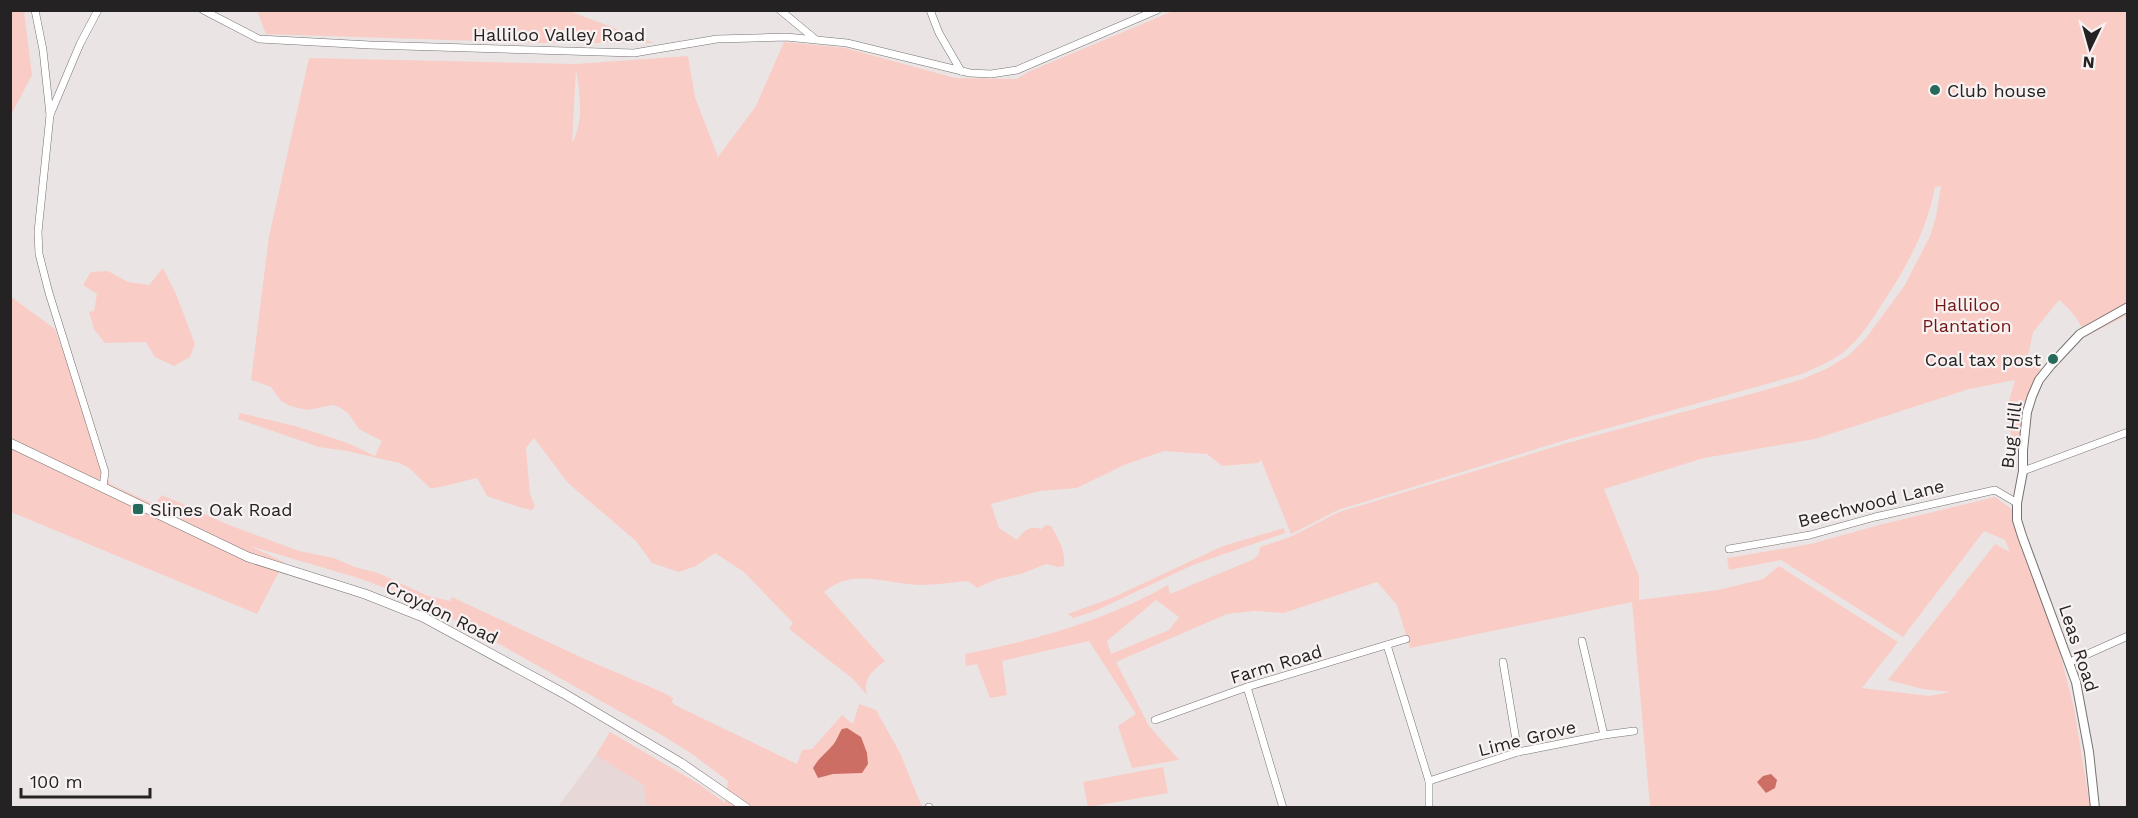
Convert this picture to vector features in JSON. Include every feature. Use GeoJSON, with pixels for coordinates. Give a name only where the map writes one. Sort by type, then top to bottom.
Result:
{"type":"FeatureCollection","features":[{"type":"Feature","properties":{"kind":"main road","name":"Croydon Road"},"geometry":{"type":"LineString","coordinates":[[10,443],[248,557],[365,594],[423,617],[563,693],[681,763],[746,807]]}},
{"type":"Feature","properties":{"kind":"street"},"geometry":{"type":"LineString","coordinates":[[35,10],[43,50],[50,115],[38,232],[39,254],[105,472],[103,487]]}},
{"type":"Feature","properties":{"kind":"street"},"geometry":{"type":"LineString","coordinates":[[50,115],[80,44],[98,10]]}},
{"type":"Feature","properties":{"kind":"street","name":"Halliloo Valley Road"},"geometry":{"type":"LineString","coordinates":[[203,10],[259,39],[370,45],[634,53],[717,39],[786,37],[854,44],[961,70],[991,74],[1017,70],[1157,10]]}},
{"type":"Feature","properties":{"kind":"street"},"geometry":{"type":"LineString","coordinates":[[780,10],[815,40]]}},
{"type":"Feature","properties":{"kind":"street"},"geometry":{"type":"LineString","coordinates":[[930,10],[939,33],[961,70]]}},
{"type":"Feature","properties":{"kind":"street"},"geometry":{"type":"LineString","coordinates":[[47,91],[59,92]]}},
{"type":"Feature","properties":{"kind":"street","name":"Bug Hill"},"geometry":{"type":"LineString","coordinates":[[2017,503],[2023,471],[2022,450],[2027,412],[2039,380],[2080,334],[2127,307]]}},
{"type":"Feature","properties":{"kind":"street"},"geometry":{"type":"LineString","coordinates":[[2023,471],[2127,432]]}},
{"type":"Feature","properties":{"kind":"street","name":"Beechwood Lane"},"geometry":{"type":"LineString","coordinates":[[1729,549],[1810,535],[1995,489],[2017,503]]}},
{"type":"Feature","properties":{"kind":"street","name":"Leas Road"},"geometry":{"type":"LineString","coordinates":[[2017,503],[2017,520],[2022,536],[2076,682],[2090,752],[2095,807]]}},
{"type":"Feature","properties":{"kind":"street"},"geometry":{"type":"LineString","coordinates":[[2070,662],[2127,636]]}},
{"type":"Feature","properties":{"kind":"street","name":"Farm Road"},"geometry":{"type":"LineString","coordinates":[[1155,720],[1247,687],[1406,639]]}},
{"type":"Feature","properties":{"kind":"street"},"geometry":{"type":"LineString","coordinates":[[1582,641],[1604,735]]}},
{"type":"Feature","properties":{"kind":"street"},"geometry":{"type":"LineString","coordinates":[[1387,645],[1429,781],[1429,807]]}},
{"type":"Feature","properties":{"kind":"street"},"geometry":{"type":"LineString","coordinates":[[1503,662],[1518,752]]}},
{"type":"Feature","properties":{"kind":"street"},"geometry":{"type":"LineString","coordinates":[[1247,687],[1283,807]]}},
{"type":"Feature","properties":{"kind":"street","name":"Lime Grove"},"geometry":{"type":"LineString","coordinates":[[1429,781],[1518,752],[1634,731]]}},
{"type":"Feature","properties":{"kind":"shaded area"},"geometry":{"type":"Polygon","coordinates":[[[847,728],[861,737],[868,764],[862,773],[833,774],[818,778],[813,768],[834,743],[842,729],[847,728]]]}},
{"type":"Feature","properties":{"kind":"shaded area"},"geometry":{"type":"Polygon","coordinates":[[[610,732],[727,808],[557,808],[610,732]]]}},
{"type":"Feature","properties":{"kind":"shaded area"},"geometry":{"type":"Polygon","coordinates":[[[1771,774],[1777,780],[1775,788],[1766,793],[1757,782],[1763,776],[1771,774]]]}},
{"type":"Feature","properties":{"kind":"green space"},"geometry":{"type":"Polygon","coordinates":[[[11,10],[24,11],[32,75],[11,115],[11,10]]]}},
{"type":"Feature","properties":{"kind":"green space"},"geometry":{"type":"Polygon","coordinates":[[[257,11],[569,11],[654,43],[539,43],[266,34],[257,11]]]}},
{"type":"Feature","properties":{"kind":"green space","name":"Halliloo Plantation"},"geometry":{"type":"Polygon","coordinates":[[[1173,11],[2127,11],[2127,315],[2085,337],[2075,316],[2059,300],[2033,332],[2028,356],[2023,355],[2026,361],[2041,369],[2026,398],[2019,449],[2014,447],[2006,411],[2015,380],[1969,389],[1815,439],[1704,458],[1604,489],[1639,576],[1639,600],[1718,590],[1763,579],[1779,566],[1898,642],[1862,688],[1929,696],[1951,692],[1923,689],[1888,680],[1995,544],[2010,552],[2005,540],[1984,531],[1903,637],[1781,560],[1729,570],[1727,558],[1811,544],[1995,497],[2013,510],[2059,649],[2074,708],[2090,807],[1650,807],[1632,602],[1410,648],[1397,605],[1377,582],[1284,613],[1255,611],[1227,614],[1116,662],[1149,726],[1179,760],[1132,768],[1118,726],[1136,714],[1089,641],[1002,661],[1007,695],[990,698],[977,664],[966,666],[965,654],[1069,628],[1120,609],[1168,585],[1170,594],[1254,559],[1259,554],[1260,547],[1290,537],[1339,512],[1567,443],[1803,379],[1828,368],[1849,355],[1866,338],[1905,285],[1930,236],[1941,186],[1935,187],[1921,235],[1906,264],[1864,330],[1841,354],[1802,374],[1569,439],[1338,510],[1291,534],[1261,460],[1258,463],[1222,466],[1207,454],[1164,451],[1124,465],[1077,488],[1040,491],[991,504],[999,528],[1017,540],[1030,528],[1041,529],[1046,525],[1051,526],[1063,550],[1064,566],[1046,564],[1021,574],[997,579],[977,588],[968,581],[920,585],[858,579],[835,584],[824,592],[885,661],[868,679],[867,695],[853,679],[789,629],[793,623],[744,572],[715,553],[696,566],[679,572],[652,563],[636,541],[568,483],[534,438],[526,448],[530,494],[535,506],[532,510],[487,496],[477,478],[430,488],[409,468],[399,463],[319,447],[238,419],[240,413],[295,426],[345,442],[375,456],[382,441],[359,429],[348,413],[339,407],[333,405],[307,410],[290,406],[281,401],[271,387],[251,380],[269,236],[309,58],[576,64],[688,56],[695,97],[718,157],[756,106],[784,42],[845,48],[955,78],[1017,79],[1028,72],[1173,11]],[[576,70],[572,143],[580,117],[576,70]],[[1156,600],[1107,641],[1111,654],[1169,630],[1179,617],[1156,600]]]}},
{"type":"Feature","properties":{"kind":"green space"},"geometry":{"type":"Polygon","coordinates":[[[163,268],[176,294],[195,344],[190,357],[174,366],[155,357],[146,342],[105,343],[94,329],[89,312],[94,311],[97,294],[83,285],[91,272],[108,271],[128,282],[149,285],[163,268]]]}},
{"type":"Feature","properties":{"kind":"green space"},"geometry":{"type":"Polygon","coordinates":[[[10,296],[55,329],[110,484],[187,519],[157,501],[162,495],[229,525],[299,551],[334,558],[378,573],[428,596],[450,601],[452,597],[662,692],[673,698],[672,702],[675,705],[797,764],[802,750],[812,749],[842,715],[853,724],[859,704],[876,710],[900,753],[922,807],[653,807],[646,803],[644,785],[596,755],[610,732],[699,784],[725,803],[728,781],[660,734],[467,626],[399,593],[358,578],[250,546],[284,562],[257,614],[11,512],[10,296]]]}},
{"type":"Feature","properties":{"kind":"green space"},"geometry":{"type":"Polygon","coordinates":[[[1284,528],[1285,533],[1195,564],[1095,611],[1073,618],[1068,614],[1114,597],[1223,546],[1284,528]]]}},
{"type":"Feature","properties":{"kind":"green space"},"geometry":{"type":"Polygon","coordinates":[[[1163,767],[1168,793],[1088,807],[1083,782],[1163,767]]]}},
{"type":"Feature","properties":{"kind":"place","name":"Club house"},"geometry":{"type":"Point","coordinates":[1935,90]}},
{"type":"Feature","properties":{"kind":"place","name":"Coal tax post"},"geometry":{"type":"Point","coordinates":[2053,359]}},
{"type":"Feature","properties":{"kind":"place","name":"Slines Oak Road"},"geometry":{"type":"Point","coordinates":[138,509]}}]}
